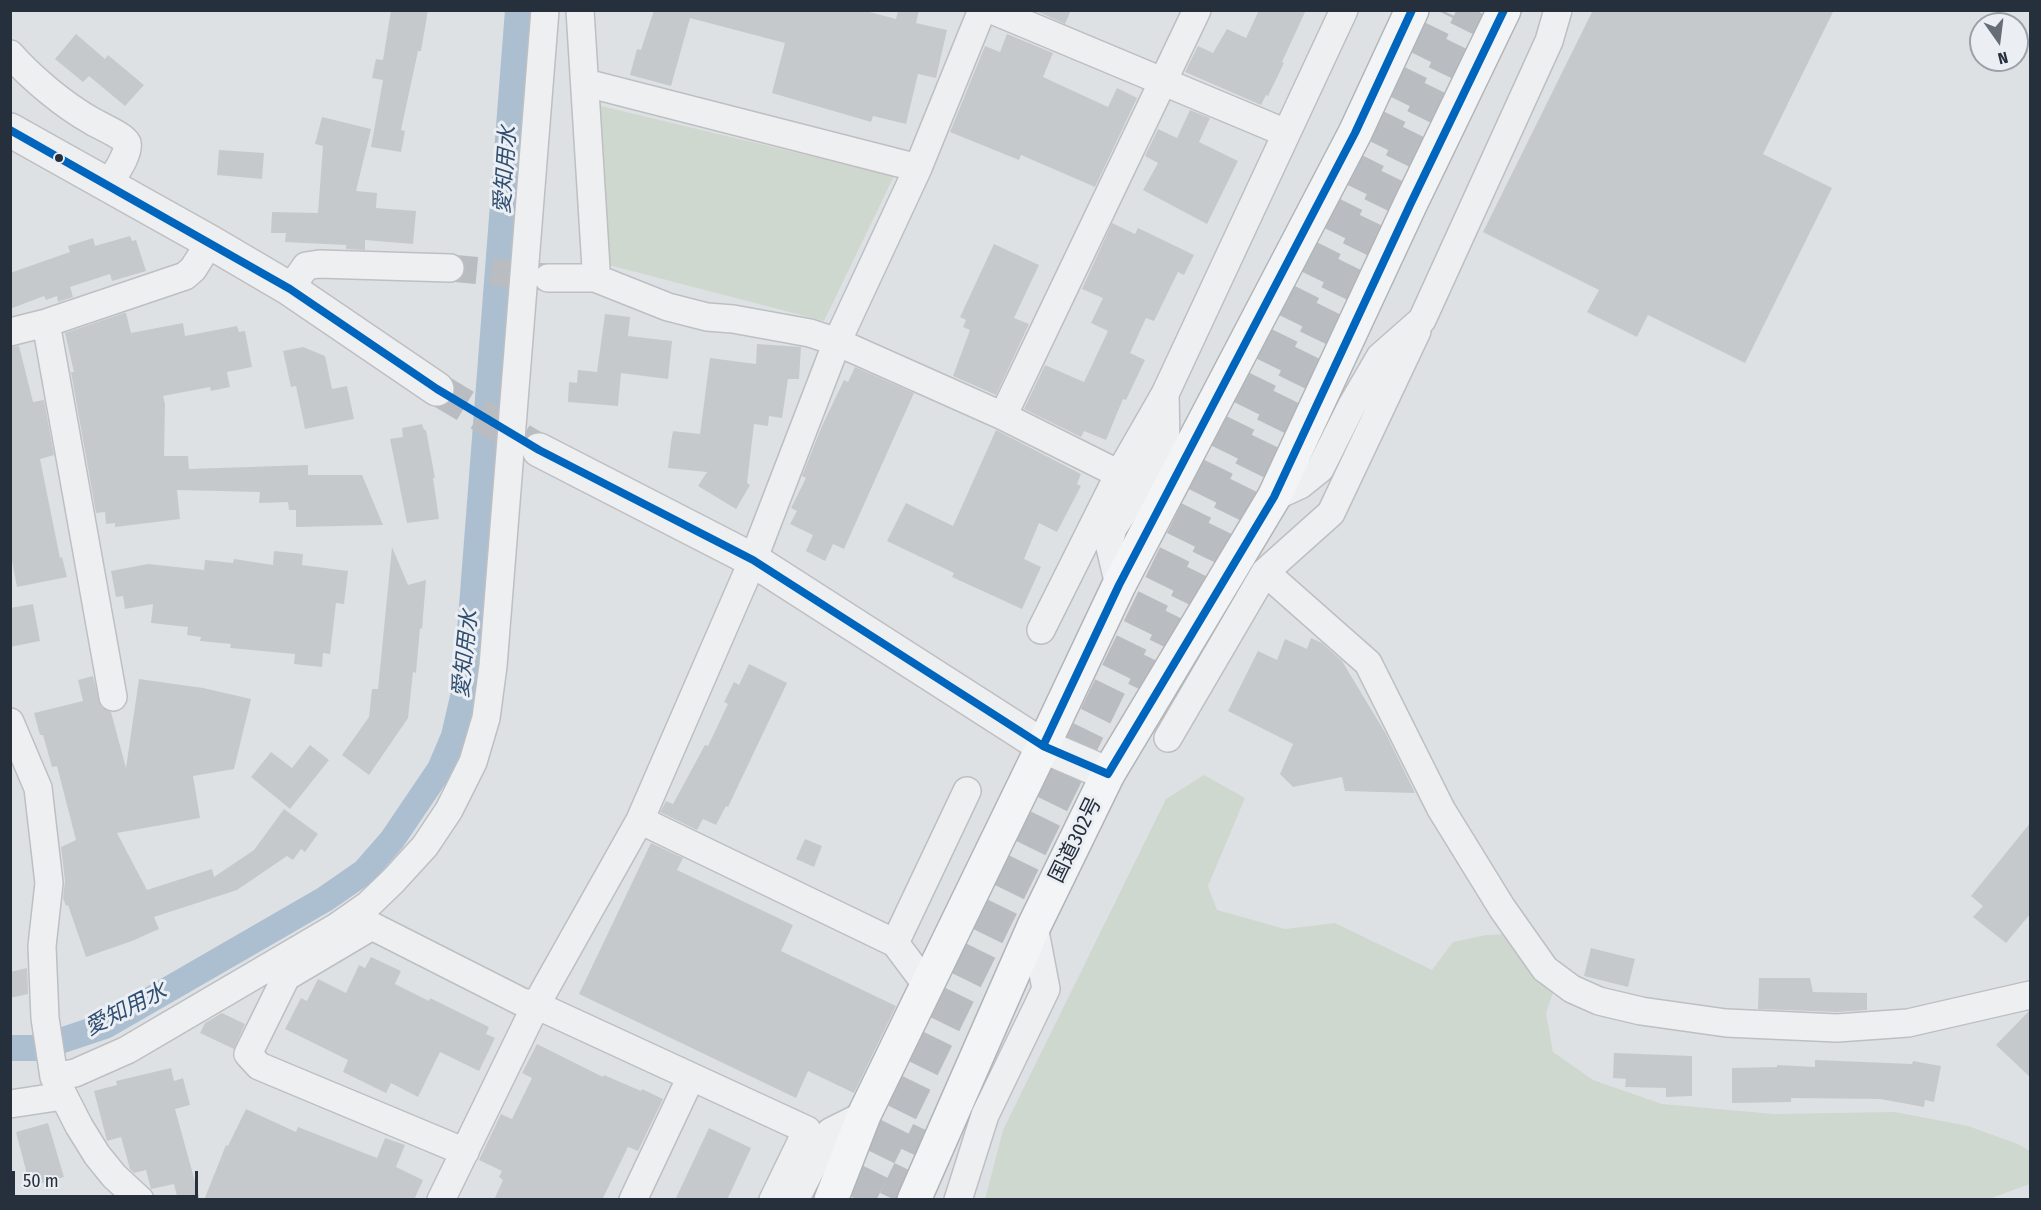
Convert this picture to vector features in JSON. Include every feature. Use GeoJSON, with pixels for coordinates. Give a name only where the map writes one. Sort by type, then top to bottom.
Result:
{"type":"FeatureCollection","features":[{"type":"Feature","properties":{"kind":"highway"},"geometry":{"type":"LineString","coordinates":[[831,1200],[864,1115],[928,987],[1119,585],[1355,133],[1412,10]]}},
{"type":"Feature","properties":{"kind":"highway","name":"国道302号"},"geometry":{"type":"LineString","coordinates":[[914,1200],[1034,926],[1108,774],[1274,497],[1504,10]]}},
{"type":"Feature","properties":{"kind":"street"},"geometry":{"type":"LineString","coordinates":[[10,1104],[59,1087],[75,1073],[127,1050],[334,928],[368,905],[425,846],[474,762],[486,718],[493,666],[545,10]]}},
{"type":"Feature","properties":{"kind":"street"},"geometry":{"type":"LineString","coordinates":[[580,10],[586,83],[595,278]]}},
{"type":"Feature","properties":{"kind":"street"},"geometry":{"type":"LineString","coordinates":[[441,1200],[536,1005],[640,819],[753,560],[837,342],[918,168],[982,10]]}},
{"type":"Feature","properties":{"kind":"street"},"geometry":{"type":"LineString","coordinates":[[992,10],[1286,134]]}},
{"type":"Feature","properties":{"kind":"street"},"geometry":{"type":"LineString","coordinates":[[1003,416],[1197,10]]}},
{"type":"Feature","properties":{"kind":"street"},"geometry":{"type":"LineString","coordinates":[[1041,630],[1119,474],[1165,394],[1344,10]]}},
{"type":"Feature","properties":{"kind":"street"},"geometry":{"type":"LineString","coordinates":[[1168,738],[1265,572],[1331,513],[1549,41],[1558,10]]}},
{"type":"Feature","properties":{"kind":"street"},"geometry":{"type":"LineString","coordinates":[[10,54],[58,97],[89,120],[124,139],[128,145],[127,152],[109,184]]}},
{"type":"Feature","properties":{"kind":"street"},"geometry":{"type":"LineString","coordinates":[[586,83],[918,168]]}},
{"type":"Feature","properties":{"kind":"street"},"geometry":{"type":"LineString","coordinates":[[10,130],[109,184],[290,290],[437,389]]}},
{"type":"Feature","properties":{"kind":"street"},"geometry":{"type":"LineString","coordinates":[[10,332],[46,323],[185,276],[193,269],[210,242]]}},
{"type":"Feature","properties":{"kind":"street"},"geometry":{"type":"LineString","coordinates":[[290,290],[306,266],[319,264],[450,268]]}},
{"type":"Feature","properties":{"kind":"street"},"geometry":{"type":"LineString","coordinates":[[548,278],[595,278],[668,307],[706,317],[733,319],[810,333],[837,342],[1003,416],[1119,474]]}},
{"type":"Feature","properties":{"kind":"street"},"geometry":{"type":"LineString","coordinates":[[1274,497],[1300,485],[1320,469],[1352,405],[1380,357],[1422,320]]}},
{"type":"Feature","properties":{"kind":"street"},"geometry":{"type":"LineString","coordinates":[[46,323],[113,697]]}},
{"type":"Feature","properties":{"kind":"street"},"geometry":{"type":"LineString","coordinates":[[1352,405],[1371,391],[1387,391]]}},
{"type":"Feature","properties":{"kind":"street"},"geometry":{"type":"LineString","coordinates":[[1119,585],[1109,543],[1113,528],[1153,469],[1167,442],[1165,394]]}},
{"type":"Feature","properties":{"kind":"street"},"geometry":{"type":"LineString","coordinates":[[539,450],[753,560],[1043,746],[1108,774]]}},
{"type":"Feature","properties":{"kind":"street"},"geometry":{"type":"LineString","coordinates":[[1265,572],[1368,663],[1441,809],[1502,908],[1545,969],[1572,989],[1599,1001],[1641,1011],[1726,1023],[1837,1028],[1908,1023],[2031,995]]}},
{"type":"Feature","properties":{"kind":"street"},"geometry":{"type":"LineString","coordinates":[[10,722],[38,788],[49,883],[42,946],[45,1018],[59,1087],[97,1155],[114,1176],[141,1200]]}},
{"type":"Feature","properties":{"kind":"street"},"geometry":{"type":"LineString","coordinates":[[895,943],[967,791]]}},
{"type":"Feature","properties":{"kind":"street"},"geometry":{"type":"LineString","coordinates":[[640,819],[895,943],[928,987]]}},
{"type":"Feature","properties":{"kind":"street"},"geometry":{"type":"LineString","coordinates":[[465,1152],[259,1066],[248,1054],[286,977],[372,926],[522,1002],[536,1005],[807,1130],[773,1200]]}},
{"type":"Feature","properties":{"kind":"street"},"geometry":{"type":"LineString","coordinates":[[958,1200],[985,1115],[1046,989],[1034,926]]}},
{"type":"Feature","properties":{"kind":"street"},"geometry":{"type":"LineString","coordinates":[[633,1200],[691,1077]]}},
{"type":"Feature","properties":{"kind":"street"},"geometry":{"type":"LineString","coordinates":[[792,1200],[798,1194],[830,1132],[864,1115]]}},
{"type":"Feature","properties":{"kind":"shaded area"},"geometry":{"type":"Polygon","coordinates":[[[601,106],[894,176],[824,321],[605,264],[601,106]]]}},
{"type":"Feature","properties":{"kind":"shaded area"},"geometry":{"type":"Polygon","coordinates":[[[1204,775],[1245,798],[1208,886],[1217,910],[1285,929],[1335,923],[1432,970],[1453,942],[1486,935],[1507,934],[1555,987],[1546,1013],[1553,1052],[1593,1080],[1662,1104],[1774,1114],[1895,1112],[1968,1126],[2018,1144],[2030,1151],[2030,1184],[1986,1200],[985,1200],[1003,1130],[1166,799],[1204,775]]]}},
{"type":"Feature","properties":{"kind":"building"},"geometry":{"type":"Polygon","coordinates":[[[391,10],[428,10],[421,51],[418,51],[401,130],[405,131],[401,152],[371,147],[383,80],[372,78],[376,59],[383,60],[391,10]]]}},
{"type":"Feature","properties":{"kind":"building"},"geometry":{"type":"Polygon","coordinates":[[[654,10],[862,10],[896,19],[898,10],[919,10],[916,23],[947,30],[936,78],[918,74],[906,124],[873,116],[871,122],[772,93],[785,43],[690,18],[671,86],[630,75],[637,49],[641,50],[654,10]]]}},
{"type":"Feature","properties":{"kind":"building"},"geometry":{"type":"Polygon","coordinates":[[[1034,10],[1071,10],[1065,24],[1034,10]]]}},
{"type":"Feature","properties":{"kind":"building"},"geometry":{"type":"Polygon","coordinates":[[[1259,10],[1306,10],[1282,62],[1284,63],[1268,96],[1266,95],[1261,105],[1185,72],[1198,46],[1213,53],[1227,29],[1246,38],[1259,10]]]}},
{"type":"Feature","properties":{"kind":"building"},"geometry":{"type":"Polygon","coordinates":[[[1593,10],[1834,10],[1763,154],[1832,188],[1745,363],[1648,315],[1637,337],[1587,312],[1599,290],[1483,232],[1593,10]]]}},
{"type":"Feature","properties":{"kind":"building"},"geometry":{"type":"Polygon","coordinates":[[[76,34],[105,59],[108,55],[144,85],[125,106],[89,76],[83,82],[55,59],[76,34]]]}},
{"type":"Feature","properties":{"kind":"building"},"geometry":{"type":"Polygon","coordinates":[[[1007,34],[1053,53],[1043,77],[1108,107],[1117,88],[1137,98],[1095,187],[1021,155],[1019,160],[950,132],[985,46],[1000,52],[1007,34]]]}},
{"type":"Feature","properties":{"kind":"building"},"geometry":{"type":"Polygon","coordinates":[[[1190,110],[1210,118],[1199,142],[1238,161],[1207,224],[1143,190],[1158,163],[1145,156],[1158,129],[1177,138],[1190,110]]]}},
{"type":"Feature","properties":{"kind":"building"},"geometry":{"type":"Polygon","coordinates":[[[322,117],[371,129],[356,191],[377,193],[376,208],[416,211],[413,244],[365,240],[365,250],[346,249],[346,245],[285,242],[286,233],[271,233],[272,212],[318,213],[323,146],[315,144],[322,117]]]}},
{"type":"Feature","properties":{"kind":"building"},"geometry":{"type":"Polygon","coordinates":[[[219,150],[264,153],[262,179],[217,175],[219,150]]]}},
{"type":"Feature","properties":{"kind":"building"},"geometry":{"type":"Polygon","coordinates":[[[1112,223],[1135,234],[1138,228],[1194,255],[1184,275],[1178,272],[1154,321],[1146,318],[1130,353],[1145,360],[1126,400],[1123,399],[1106,440],[1084,431],[1081,437],[1024,409],[1045,365],[1084,382],[1108,331],[1091,323],[1103,298],[1082,289],[1112,223]]]}},
{"type":"Feature","properties":{"kind":"building"},"geometry":{"type":"Polygon","coordinates":[[[130,236],[132,241],[136,240],[146,271],[112,281],[110,274],[70,287],[73,297],[58,302],[57,296],[46,300],[44,296],[10,309],[10,273],[70,252],[68,246],[93,238],[95,246],[130,236]]]}},
{"type":"Feature","properties":{"kind":"building"},"geometry":{"type":"Polygon","coordinates":[[[994,244],[1039,265],[1014,318],[1029,324],[996,395],[953,376],[970,330],[963,327],[966,320],[960,317],[994,244]]]}},
{"type":"Feature","properties":{"kind":"building"},"geometry":{"type":"Polygon","coordinates":[[[126,313],[131,333],[183,323],[185,336],[237,326],[239,332],[245,331],[252,367],[227,372],[230,387],[211,391],[210,387],[163,396],[165,404],[164,456],[188,456],[189,469],[308,465],[308,475],[362,475],[383,525],[296,527],[296,510],[289,510],[288,502],[259,503],[260,492],[177,490],[180,519],[115,527],[115,523],[106,524],[105,512],[96,513],[71,372],[74,372],[65,333],[126,313]]]}},
{"type":"Feature","properties":{"kind":"building"},"geometry":{"type":"Polygon","coordinates":[[[605,314],[630,317],[628,336],[672,341],[668,379],[621,373],[618,406],[568,402],[569,382],[577,383],[578,370],[597,372],[605,314]]]}},
{"type":"Feature","properties":{"kind":"building"},"geometry":{"type":"Polygon","coordinates":[[[757,344],[801,347],[799,379],[788,379],[782,418],[769,416],[768,426],[754,424],[747,483],[750,485],[736,509],[698,486],[707,472],[668,468],[671,442],[673,431],[700,434],[710,358],[756,364],[757,344]]]}},
{"type":"Feature","properties":{"kind":"building"},"geometry":{"type":"Polygon","coordinates":[[[19,346],[33,402],[44,400],[54,455],[40,459],[60,558],[62,557],[67,577],[17,587],[10,550],[10,347],[19,346]]]}},
{"type":"Feature","properties":{"kind":"building"},"geometry":{"type":"Polygon","coordinates":[[[303,347],[325,356],[332,389],[347,386],[354,419],[305,429],[296,386],[291,387],[283,351],[303,347]]]}},
{"type":"Feature","properties":{"kind":"building"},"geometry":{"type":"Polygon","coordinates":[[[855,367],[914,393],[844,549],[833,544],[825,561],[806,551],[813,535],[790,524],[797,511],[791,508],[806,478],[802,476],[822,426],[844,380],[848,382],[855,367]]]}},
{"type":"Feature","properties":{"kind":"building"},"geometry":{"type":"Polygon","coordinates":[[[422,424],[426,430],[435,478],[433,478],[439,519],[407,523],[390,439],[403,437],[402,428],[422,424]]]}},
{"type":"Feature","properties":{"kind":"building"},"geometry":{"type":"Polygon","coordinates":[[[996,430],[1081,474],[1077,484],[1081,486],[1057,532],[1039,523],[1024,559],[1041,567],[1022,609],[952,577],[954,573],[887,541],[906,503],[953,526],[996,430]]]}},
{"type":"Feature","properties":{"kind":"building"},"geometry":{"type":"Polygon","coordinates":[[[392,547],[408,585],[426,580],[422,629],[420,628],[416,673],[413,672],[408,718],[369,775],[342,755],[369,717],[372,689],[378,689],[392,547]]]}},
{"type":"Feature","properties":{"kind":"building"},"geometry":{"type":"Polygon","coordinates":[[[274,551],[303,554],[302,565],[348,571],[344,604],[336,603],[330,654],[323,653],[322,667],[294,664],[295,654],[230,648],[231,644],[200,641],[201,637],[187,635],[188,627],[151,623],[153,604],[125,609],[123,596],[116,597],[111,571],[148,564],[204,570],[205,560],[233,563],[234,559],[273,565],[274,551]]]}},
{"type":"Feature","properties":{"kind":"building"},"geometry":{"type":"Polygon","coordinates":[[[33,604],[40,641],[10,647],[10,608],[33,604]]]}},
{"type":"Feature","properties":{"kind":"building"},"geometry":{"type":"Polygon","coordinates":[[[1311,638],[1322,643],[1342,661],[1386,734],[1415,793],[1345,791],[1342,777],[1293,787],[1280,774],[1293,744],[1228,711],[1258,651],[1277,660],[1285,639],[1307,649],[1311,638]]]}},
{"type":"Feature","properties":{"kind":"building"},"geometry":{"type":"Polygon","coordinates":[[[749,664],[787,683],[728,807],[726,806],[716,825],[703,819],[697,830],[660,812],[666,801],[673,804],[705,745],[708,746],[728,704],[724,702],[734,682],[739,685],[749,664]]]}},
{"type":"Feature","properties":{"kind":"building"},"geometry":{"type":"Polygon","coordinates":[[[93,676],[101,707],[111,712],[126,768],[139,679],[203,688],[251,699],[234,769],[193,776],[200,818],[117,833],[147,890],[212,869],[214,877],[254,850],[284,809],[318,834],[305,852],[301,849],[293,860],[287,856],[237,890],[154,917],[159,929],[86,957],[68,905],[66,906],[63,898],[65,881],[61,847],[76,840],[57,766],[52,767],[34,713],[83,701],[78,680],[93,676]]]}},
{"type":"Feature","properties":{"kind":"building"},"geometry":{"type":"Polygon","coordinates":[[[310,745],[329,760],[290,809],[251,777],[271,752],[292,768],[310,745]]]}},
{"type":"Feature","properties":{"kind":"building"},"geometry":{"type":"Polygon","coordinates":[[[2031,822],[2031,913],[2006,943],[1973,917],[1983,906],[1971,896],[2031,822]]]}},
{"type":"Feature","properties":{"kind":"building"},"geometry":{"type":"Polygon","coordinates":[[[805,839],[822,846],[814,867],[796,859],[805,839]]]}},
{"type":"Feature","properties":{"kind":"building"},"geometry":{"type":"Polygon","coordinates":[[[651,843],[683,858],[677,870],[793,925],[781,951],[896,1006],[854,1093],[808,1071],[796,1098],[579,994],[651,843]]]}},
{"type":"Feature","properties":{"kind":"building"},"geometry":{"type":"Polygon","coordinates":[[[1591,948],[1635,959],[1628,987],[1584,976],[1591,948]]]}},
{"type":"Feature","properties":{"kind":"building"},"geometry":{"type":"Polygon","coordinates":[[[371,957],[401,971],[395,984],[429,1001],[430,998],[489,1027],[486,1034],[495,1038],[479,1071],[440,1052],[418,1097],[391,1083],[386,1093],[343,1072],[348,1060],[285,1029],[301,998],[307,1001],[318,979],[346,993],[359,965],[365,968],[371,957]]]}},
{"type":"Feature","properties":{"kind":"building"},"geometry":{"type":"Polygon","coordinates":[[[27,968],[28,994],[10,998],[10,972],[27,968]]]}},
{"type":"Feature","properties":{"kind":"building"},"geometry":{"type":"Polygon","coordinates":[[[1759,978],[1810,978],[1813,992],[1867,993],[1867,1010],[1837,1012],[1758,1009],[1759,978]]]}},
{"type":"Feature","properties":{"kind":"building"},"geometry":{"type":"Polygon","coordinates":[[[2031,1011],[2031,1078],[1996,1045],[2031,1011]]]}},
{"type":"Feature","properties":{"kind":"building"},"geometry":{"type":"Polygon","coordinates":[[[222,1013],[245,1024],[234,1049],[200,1033],[205,1023],[222,1013]]]}},
{"type":"Feature","properties":{"kind":"building"},"geometry":{"type":"Polygon","coordinates":[[[537,1044],[603,1077],[604,1075],[663,1099],[638,1151],[628,1147],[602,1200],[494,1200],[503,1180],[499,1177],[502,1171],[479,1160],[501,1114],[512,1119],[532,1078],[522,1073],[537,1044]]]}},
{"type":"Feature","properties":{"kind":"building"},"geometry":{"type":"Polygon","coordinates":[[[1614,1053],[1692,1056],[1692,1096],[1666,1097],[1666,1088],[1625,1087],[1626,1079],[1613,1078],[1614,1053]]]}},
{"type":"Feature","properties":{"kind":"building"},"geometry":{"type":"Polygon","coordinates":[[[1815,1060],[1912,1064],[1913,1061],[1941,1066],[1934,1102],[1925,1100],[1924,1107],[1880,1099],[1791,1098],[1791,1102],[1732,1103],[1732,1068],[1777,1067],[1777,1065],[1815,1067],[1815,1060]]]}},
{"type":"Feature","properties":{"kind":"building"},"geometry":{"type":"Polygon","coordinates":[[[171,1068],[174,1081],[183,1078],[190,1105],[175,1109],[200,1200],[178,1200],[174,1184],[151,1189],[146,1170],[134,1173],[130,1169],[121,1137],[107,1141],[94,1091],[117,1085],[116,1081],[171,1068]]]}},
{"type":"Feature","properties":{"kind":"building"},"geometry":{"type":"Polygon","coordinates":[[[246,1109],[296,1132],[298,1127],[377,1158],[385,1138],[405,1145],[396,1167],[423,1180],[414,1200],[204,1200],[226,1145],[228,1146],[246,1109]]]}},
{"type":"Feature","properties":{"kind":"building"},"geometry":{"type":"Polygon","coordinates":[[[48,1123],[64,1177],[30,1186],[16,1132],[48,1123]]]}},
{"type":"Feature","properties":{"kind":"building"},"geometry":{"type":"Polygon","coordinates":[[[709,1128],[751,1148],[727,1200],[675,1200],[709,1128]]]}},
{"type":"Feature","properties":{"kind":"waterway","name":"愛知用水"},"geometry":{"type":"LineString","coordinates":[[10,1048],[39,1048],[105,1026],[325,899],[364,872],[392,840],[440,769],[454,736],[466,684],[518,10]]}},
{"type":"Feature","properties":{"kind":"tunnel"},"geometry":{"type":"LineString","coordinates":[[858,1200],[1442,10]]}},
{"type":"Feature","properties":{"kind":"tunnel"},"geometry":{"type":"LineString","coordinates":[[1143,691],[1475,10]]}},
{"type":"Feature","properties":{"kind":"tunnel"},"geometry":{"type":"LineString","coordinates":[[450,268],[546,277]]}},
{"type":"Feature","properties":{"kind":"tunnel"},"geometry":{"type":"LineString","coordinates":[[437,389],[539,450]]}},
{"type":"Feature","properties":{"kind":"tunnel"},"geometry":{"type":"LineString","coordinates":[[895,1200],[928,1131]]}},
{"type":"Feature","properties":{"kind":"transit line"},"geometry":{"type":"LineString","coordinates":[[1043,746],[1119,585],[1355,133],[1412,10]]}},
{"type":"Feature","properties":{"kind":"transit line"},"geometry":{"type":"LineString","coordinates":[[1108,774],[1274,497],[1504,10]]}},
{"type":"Feature","properties":{"kind":"transit line"},"geometry":{"type":"LineString","coordinates":[[10,130],[290,289],[437,389],[539,450],[753,560],[1043,746],[1108,774]]}}]}
